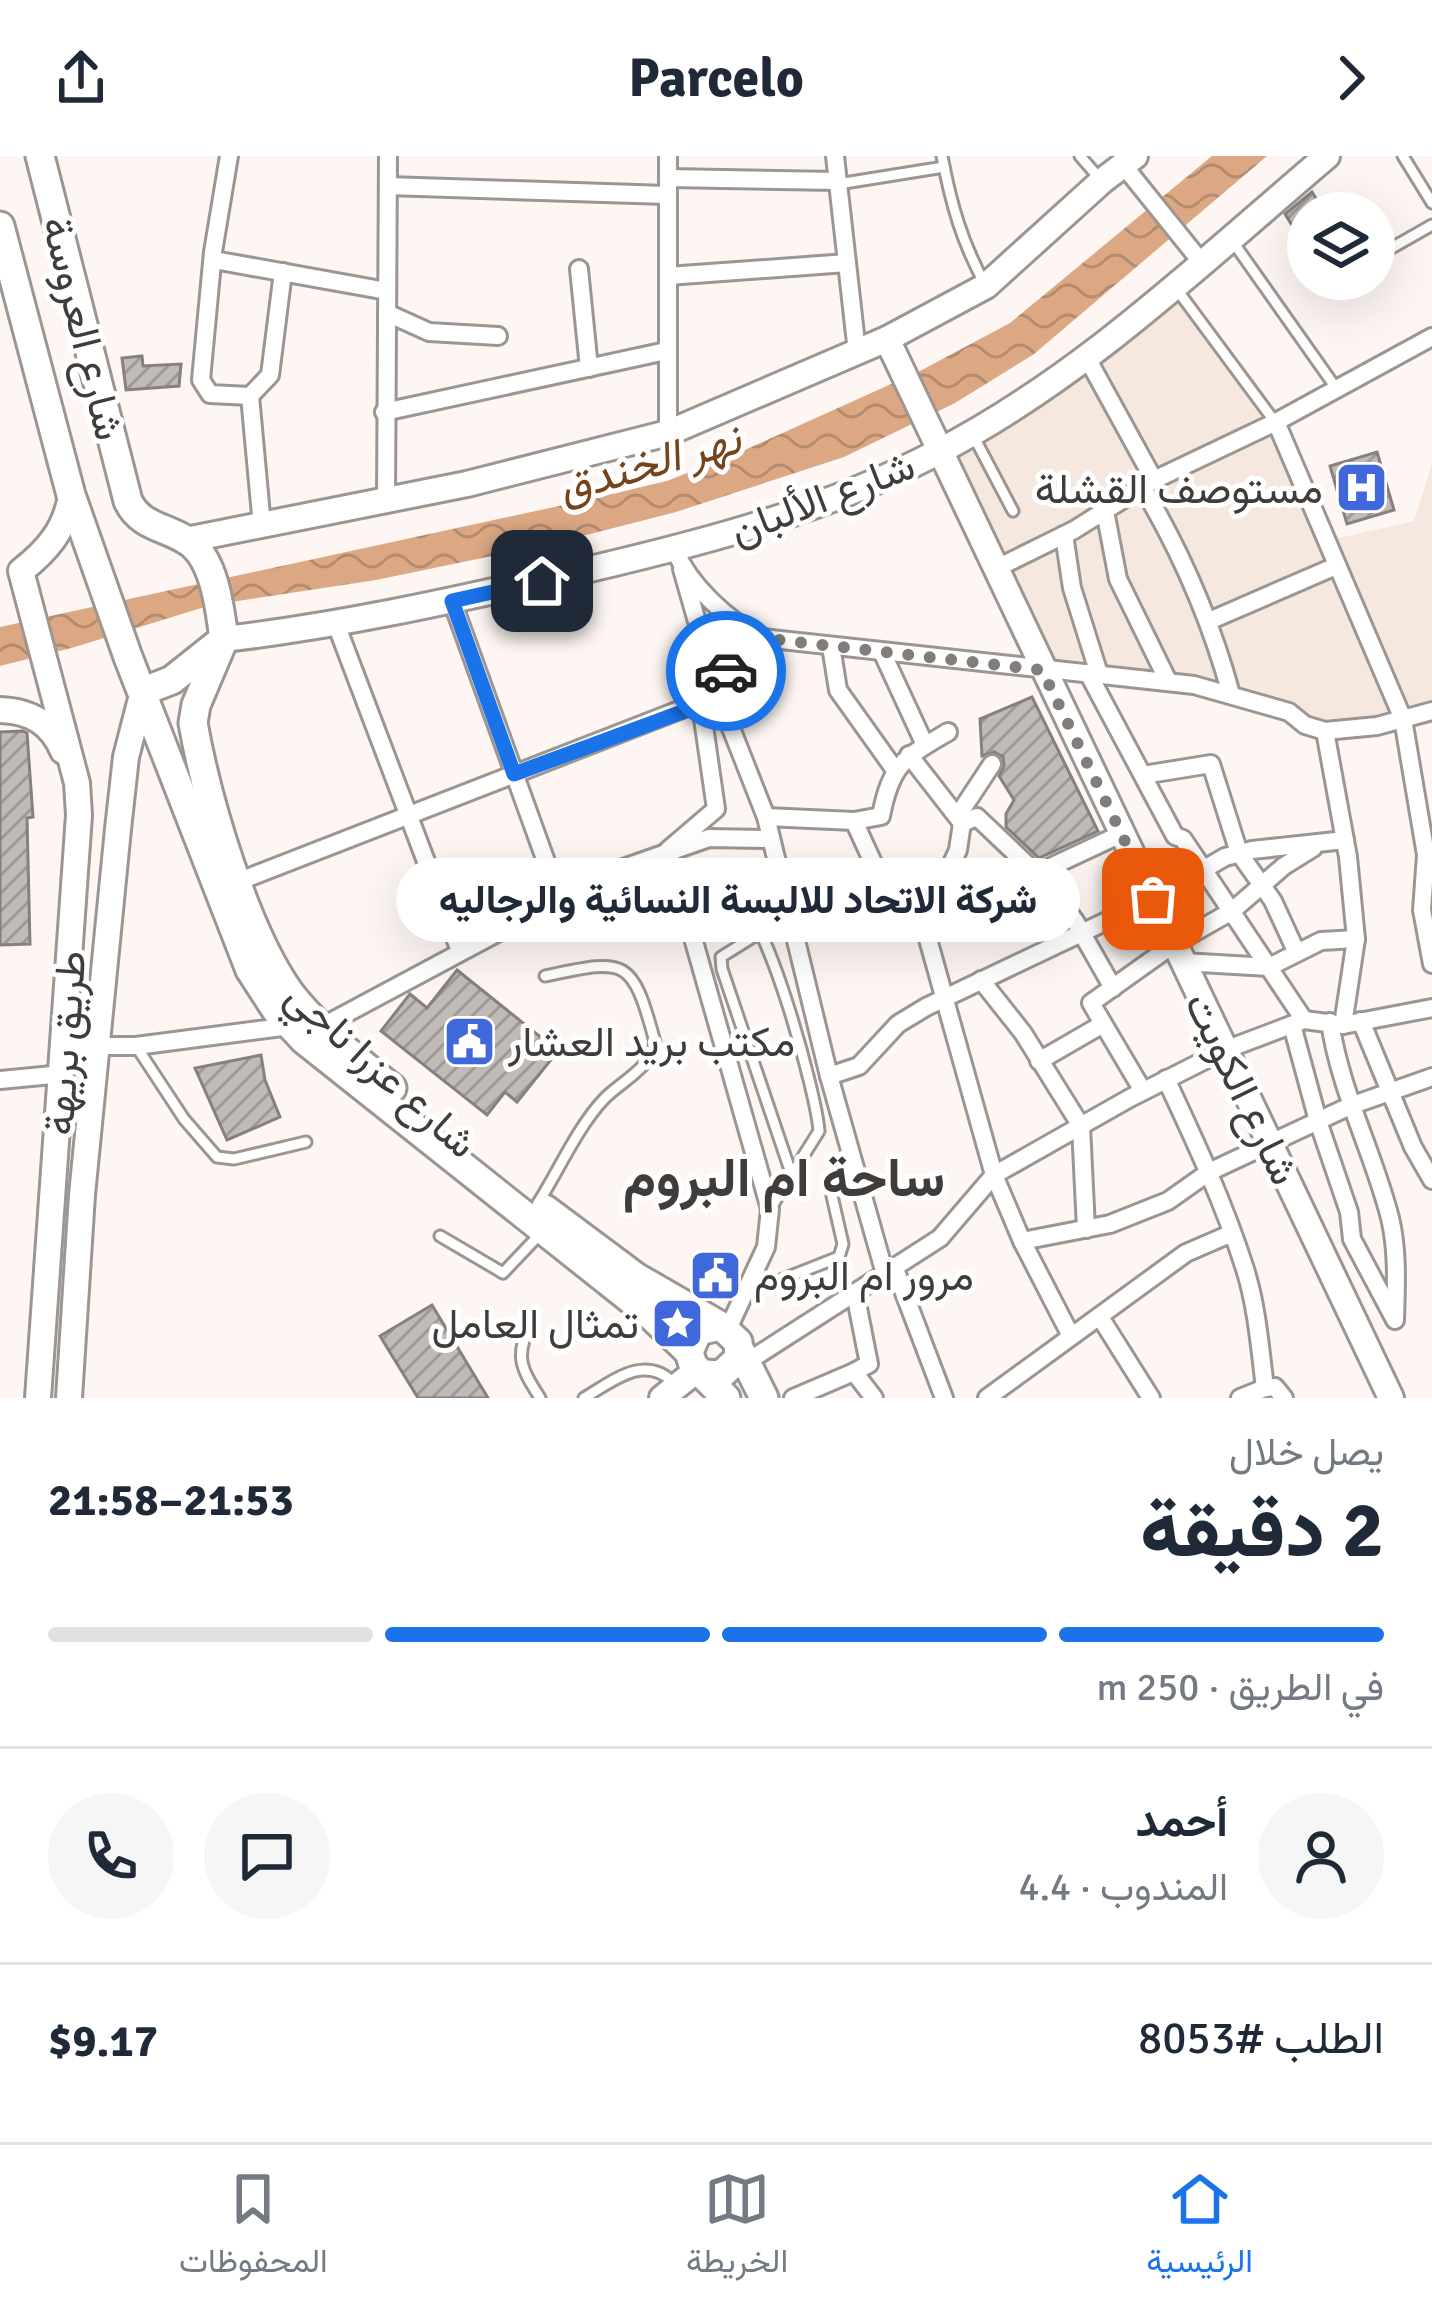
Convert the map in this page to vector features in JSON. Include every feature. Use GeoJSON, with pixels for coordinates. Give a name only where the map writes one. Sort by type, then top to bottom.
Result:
{"type":"FeatureCollection","features":[{"type":"Feature","properties":{"kind":"main road","name":"شارع العروسة"},"geometry":{"type":"LineString","coordinates":[[40,156],[128,501],[147,524],[195,550]]}},
{"type":"Feature","properties":{"kind":"main road","name":"شارع الألبان"},"geometry":{"type":"LineString","coordinates":[[222,626],[336,624],[678,559],[844,497],[936,446],[972,432],[1087,358],[1328,156]]}},
{"type":"Feature","properties":{"kind":"main road"},"geometry":{"type":"LineString","coordinates":[[144,691],[172,680],[222,626],[195,550],[262,526],[668,433],[857,352],[890,346],[986,286],[1126,160]]}},
{"type":"Feature","properties":{"kind":"main road","name":"شارع العروسة"},"geometry":{"type":"LineString","coordinates":[[0,226],[10,300],[128,657]]}},
{"type":"Feature","properties":{"kind":"main road","name":"شارع الكويت"},"geometry":{"type":"LineString","coordinates":[[890,346],[1391,1398]]}},
{"type":"Feature","properties":{"kind":"main road"},"geometry":{"type":"LineString","coordinates":[[10,574],[50,545],[67,515],[71,495]]}},
{"type":"Feature","properties":{"kind":"main road","name":"طريق بريهة"},"geometry":{"type":"LineString","coordinates":[[10,574],[29,600],[55,690],[77,783],[79,815],[38,1398]]}},
{"type":"Feature","properties":{"kind":"main road","name":"شارع عزرا ناجي"},"geometry":{"type":"LineString","coordinates":[[222,626],[193,723],[237,882],[269,961],[294,998],[323,1026],[649,1314],[686,1376],[725,1398]]}},
{"type":"Feature","properties":{"kind":"main road","name":"شارع عزرا ناجي"},"geometry":{"type":"LineString","coordinates":[[128,657],[250,970],[290,1026],[540,1217],[734,1342]]}},
{"type":"Feature","properties":{"kind":"main road","name":"طريق بريهة"},"geometry":{"type":"LineString","coordinates":[[69,1398],[82,1195],[126,758],[144,691]]}},
{"type":"Feature","properties":{"kind":"main road"},"geometry":{"type":"LineString","coordinates":[[0,710],[46,723],[77,783]]}},
{"type":"Feature","properties":{"kind":"main road"},"geometry":{"type":"LineString","coordinates":[[734,1342],[739,1358],[729,1372],[686,1376],[698,1331],[734,1342],[764,1398]]}},
{"type":"Feature","properties":{"kind":"street"},"geometry":{"type":"LineString","coordinates":[[229,156],[201,380],[210,394],[250,396]]}},
{"type":"Feature","properties":{"kind":"street"},"geometry":{"type":"LineString","coordinates":[[386,500],[388,156]]}},
{"type":"Feature","properties":{"kind":"street"},"geometry":{"type":"LineString","coordinates":[[668,156],[668,433]]}},
{"type":"Feature","properties":{"kind":"street"},"geometry":{"type":"LineString","coordinates":[[835,156],[857,352]]}},
{"type":"Feature","properties":{"kind":"street"},"geometry":{"type":"LineString","coordinates":[[1126,160],[1202,263]]}},
{"type":"Feature","properties":{"kind":"street"},"geometry":{"type":"LineString","coordinates":[[388,186],[838,183]]}},
{"type":"Feature","properties":{"kind":"street"},"geometry":{"type":"LineString","coordinates":[[214,260],[387,291]]}},
{"type":"Feature","properties":{"kind":"street"},"geometry":{"type":"LineString","coordinates":[[668,276],[847,263]]}},
{"type":"Feature","properties":{"kind":"street"},"geometry":{"type":"LineString","coordinates":[[579,269],[589,368]]}},
{"type":"Feature","properties":{"kind":"street"},"geometry":{"type":"LineString","coordinates":[[262,526],[250,396],[270,375],[283,272]]}},
{"type":"Feature","properties":{"kind":"street"},"geometry":{"type":"LineString","coordinates":[[387,313],[429,332],[498,336]]}},
{"type":"Feature","properties":{"kind":"street"},"geometry":{"type":"LineString","coordinates":[[994,569],[1064,536],[1148,484],[1276,422],[1432,337]]}},
{"type":"Feature","properties":{"kind":"street"},"geometry":{"type":"LineString","coordinates":[[384,412],[666,351]]}},
{"type":"Feature","properties":{"kind":"street"},"geometry":{"type":"LineString","coordinates":[[1087,358],[1210,621],[1231,694]]}},
{"type":"Feature","properties":{"kind":"street"},"geometry":{"type":"LineString","coordinates":[[1276,422],[1403,719],[1426,855],[1422,910],[1432,964]]}},
{"type":"Feature","properties":{"kind":"street"},"geometry":{"type":"LineString","coordinates":[[1105,511],[1118,580],[1168,681]]}},
{"type":"Feature","properties":{"kind":"street"},"geometry":{"type":"LineString","coordinates":[[1064,536],[1094,674],[1175,836],[1184,839],[1232,911],[1298,1022],[1318,1121],[1349,1212],[1352,1239],[1395,1320],[1396,1248],[1391,1224],[1350,1106],[1345,1023],[1355,939],[1345,840],[1325,731]]}},
{"type":"Feature","properties":{"kind":"street"},"geometry":{"type":"LineString","coordinates":[[678,559],[741,628],[762,638],[1168,681],[1289,712],[1325,731],[1432,711]]}},
{"type":"Feature","properties":{"kind":"street"},"geometry":{"type":"LineString","coordinates":[[678,559],[718,695],[766,817],[829,1076],[890,1272],[944,1398]]}},
{"type":"Feature","properties":{"kind":"street"},"geometry":{"type":"LineString","coordinates":[[1210,621],[1336,566]]}},
{"type":"Feature","properties":{"kind":"street"},"geometry":{"type":"LineString","coordinates":[[452,601],[560,903]]}},
{"type":"Feature","properties":{"kind":"street"},"geometry":{"type":"LineString","coordinates":[[336,624],[460,951]]}},
{"type":"Feature","properties":{"kind":"street"},"geometry":{"type":"LineString","coordinates":[[237,882],[701,705],[718,695],[741,628]]}},
{"type":"Feature","properties":{"kind":"street"},"geometry":{"type":"LineString","coordinates":[[831,646],[838,690],[895,770]]}},
{"type":"Feature","properties":{"kind":"street"},"geometry":{"type":"LineString","coordinates":[[882,652],[917,750],[966,815],[1064,904],[1113,988]]}},
{"type":"Feature","properties":{"kind":"street"},"geometry":{"type":"LineString","coordinates":[[668,850],[716,809],[701,705]]}},
{"type":"Feature","properties":{"kind":"street"},"geometry":{"type":"LineString","coordinates":[[766,817],[854,821],[881,816],[895,770],[948,732]]}},
{"type":"Feature","properties":{"kind":"street"},"geometry":{"type":"LineString","coordinates":[[992,764],[966,815],[958,850],[926,907],[944,998],[994,1175],[1071,1336]]}},
{"type":"Feature","properties":{"kind":"street"},"geometry":{"type":"LineString","coordinates":[[1143,775],[1211,764],[1239,853],[1263,885],[1296,951]]}},
{"type":"Feature","properties":{"kind":"street"},"geometry":{"type":"LineString","coordinates":[[854,821],[875,867],[926,907],[964,905],[1121,834]]}},
{"type":"Feature","properties":{"kind":"street"},"geometry":{"type":"LineString","coordinates":[[323,1026],[610,874],[709,838],[771,839]]}},
{"type":"Feature","properties":{"kind":"street"},"geometry":{"type":"LineString","coordinates":[[829,1076],[859,1066],[898,1024],[944,998],[1153,899],[1203,869],[1239,853],[1345,840]]}},
{"type":"Feature","properties":{"kind":"street"},"geometry":{"type":"LineString","coordinates":[[1143,1091],[1091,1003],[1178,953],[1301,854],[1325,842]]}},
{"type":"Feature","properties":{"kind":"street"},"geometry":{"type":"LineString","coordinates":[[668,850],[770,1209],[766,1247],[746,1294],[734,1342]]}},
{"type":"Feature","properties":{"kind":"street"},"geometry":{"type":"LineString","coordinates":[[1178,953],[1268,967],[1322,941],[1355,939]]}},
{"type":"Feature","properties":{"kind":"street"},"geometry":{"type":"LineString","coordinates":[[981,980],[1081,1126],[1086,1228]]}},
{"type":"Feature","properties":{"kind":"street"},"geometry":{"type":"LineString","coordinates":[[734,1342],[855,1293],[940,1238],[994,1175],[1225,1050],[1298,1022],[1345,1023],[1432,1008]]}},
{"type":"Feature","properties":{"kind":"street"},"geometry":{"type":"LineString","coordinates":[[1345,1023],[1390,1094],[1432,1180]]}},
{"type":"Feature","properties":{"kind":"street"},"geometry":{"type":"LineString","coordinates":[[1039,1060],[1103,1024]]}},
{"type":"Feature","properties":{"kind":"street"},"geometry":{"type":"LineString","coordinates":[[65,1046],[136,1046],[290,1026]]}},
{"type":"Feature","properties":{"kind":"street"},"geometry":{"type":"LineString","coordinates":[[0,1079],[63,1073]]}},
{"type":"Feature","properties":{"kind":"street"},"geometry":{"type":"LineString","coordinates":[[1022,1241],[1110,1224],[1168,1201],[1209,1172],[1350,1106],[1432,1077]]}},
{"type":"Feature","properties":{"kind":"street"},"geometry":{"type":"LineString","coordinates":[[1166,1079],[1209,1172],[1244,1267],[1256,1312],[1265,1388]]}},
{"type":"Feature","properties":{"kind":"street"},"geometry":{"type":"LineString","coordinates":[[987,1398],[1010,1392],[1071,1336],[1186,1253],[1230,1234]]}},
{"type":"Feature","properties":{"kind":"street"},"geometry":{"type":"LineString","coordinates":[[793,1398],[869,1364],[855,1293]]}},
{"type":"Feature","properties":{"kind":"street"},"geometry":{"type":"LineString","coordinates":[[1100,1317],[1151,1398]]}},
{"type":"Feature","properties":{"kind":"street"},"geometry":{"type":"LineString","coordinates":[[854,1372],[874,1398]]}},
{"type":"Feature","properties":{"kind":"street"},"geometry":{"type":"LineString","coordinates":[[1240,1398],[1275,1387],[1284,1398]]}},
{"type":"Feature","properties":{"kind":"lane"},"geometry":{"type":"LineString","coordinates":[[1080,156],[1102,181]]}},
{"type":"Feature","properties":{"kind":"lane"},"geometry":{"type":"LineString","coordinates":[[1404,156],[1432,203]]}},
{"type":"Feature","properties":{"kind":"lane"},"geometry":{"type":"LineString","coordinates":[[838,183],[943,162],[952,212],[986,286]]}},
{"type":"Feature","properties":{"kind":"lane"},"geometry":{"type":"LineString","coordinates":[[1395,246],[1432,224]]}},
{"type":"Feature","properties":{"kind":"lane"},"geometry":{"type":"LineString","coordinates":[[1230,238],[1336,388]]}},
{"type":"Feature","properties":{"kind":"lane"},"geometry":{"type":"LineString","coordinates":[[1175,286],[1276,422]]}},
{"type":"Feature","properties":{"kind":"lane"},"geometry":{"type":"LineString","coordinates":[[972,432],[1012,511]]}},
{"type":"Feature","properties":{"kind":"lane"},"geometry":{"type":"LineString","coordinates":[[685,910],[739,902],[750,909],[818,1121],[817,1138],[770,1209]]}},
{"type":"Feature","properties":{"kind":"lane"},"geometry":{"type":"LineString","coordinates":[[761,932],[726,951],[722,969],[792,1176]]}},
{"type":"Feature","properties":{"kind":"lane"},"geometry":{"type":"LineString","coordinates":[[440,1235],[503,1274],[540,1217],[601,1102],[654,1051],[638,989],[617,966],[606,963],[545,976]]}},
{"type":"Feature","properties":{"kind":"lane"},"geometry":{"type":"LineString","coordinates":[[136,1046],[184,1119],[217,1157],[234,1159],[306,1142]]}},
{"type":"Feature","properties":{"kind":"lane"},"geometry":{"type":"LineString","coordinates":[[746,1294],[839,1257],[843,1244],[832,1196]]}},
{"type":"Feature","properties":{"kind":"lane"},"geometry":{"type":"LineString","coordinates":[[532,1319],[520,1360],[540,1398]]}},
{"type":"Feature","properties":{"kind":"lane"},"geometry":{"type":"LineString","coordinates":[[584,1398],[639,1368],[686,1376]]}},
{"type":"Feature","properties":{"kind":"shaded area"},"geometry":{"type":"Polygon","coordinates":[[[1175,287],[1276,422],[1326,541],[1414,521],[1432,463],[1432,717],[1325,731],[1168,681],[1043,670],[939,452],[1175,287]]]}},
{"type":"Feature","properties":{"kind":"water","name":"نهر الخندق"},"geometry":{"type":"Polygon","coordinates":[[[1212,156],[1267,156],[1034,354],[955,403],[844,457],[676,512],[555,543],[376,580],[211,605],[0,666],[0,627],[667,481],[747,449],[920,371],[1010,323],[1212,156]]]}},
{"type":"Feature","properties":{"kind":"building"},"geometry":{"type":"Polygon","coordinates":[[[142,356],[143,366],[181,364],[179,386],[126,390],[122,358],[142,356]]]}},
{"type":"Feature","properties":{"kind":"building","name":"مستوصف القشلة"},"geometry":{"type":"Polygon","coordinates":[[[1377,452],[1394,510],[1347,524],[1330,466],[1377,452]]]}},
{"type":"Feature","properties":{"kind":"building"},"geometry":{"type":"Polygon","coordinates":[[[1032,697],[1098,831],[1039,858],[1006,827],[1006,814],[1014,800],[999,776],[1003,757],[994,752],[982,756],[980,719],[1032,697]]]}},
{"type":"Feature","properties":{"kind":"building"},"geometry":{"type":"Polygon","coordinates":[[[0,732],[27,733],[33,817],[27,818],[30,944],[0,945],[0,732]]]}},
{"type":"Feature","properties":{"kind":"building","name":"مكتب بريد العشار"},"geometry":{"type":"Polygon","coordinates":[[[457,970],[558,1051],[517,1102],[505,1092],[487,1115],[381,1031],[410,994],[427,1008],[457,970]]]}},
{"type":"Feature","properties":{"kind":"building"},"geometry":{"type":"Polygon","coordinates":[[[261,1055],[280,1117],[227,1140],[195,1068],[261,1055]]]}},
{"type":"Feature","properties":{"kind":"building"},"geometry":{"type":"Polygon","coordinates":[[[432,1305],[488,1398],[418,1398],[380,1336],[432,1305]]]}},
{"type":"Feature","properties":{"kind":"way so far"},"geometry":{"type":"LineString","coordinates":[[726,671],[741,628],[762,638],[1042,670],[1153,899]]}},
{"type":"Feature","properties":{"kind":"place","name":"مستوصف القشلة"},"geometry":{"type":"Point","coordinates":[1362,488]}},
{"type":"Feature","properties":{"kind":"place","name":"شركة الاتحاد للالبسة النسائية والرجاليه"},"geometry":{"type":"Point","coordinates":[1153,899]}},
{"type":"Feature","properties":{"kind":"place","name":"مكتب بريد العشار"},"geometry":{"type":"Point","coordinates":[469,1041]}},
{"type":"Feature","properties":{"kind":"place","name":"مرور ام البروم"},"geometry":{"type":"Point","coordinates":[715,1275]}},
{"type":"Feature","properties":{"kind":"place","name":"تمثال العامل"},"geometry":{"type":"Point","coordinates":[678,1323]}},
{"type":"Feature","properties":{"kind":"district","name":"ساحة ام البروم"},"geometry":{"type":"Point","coordinates":[784,1177]}},
{"type":"Feature","properties":{"kind":"route"},"geometry":{"type":"LineString","coordinates":[[542,581],[452,601],[514,774],[701,705],[718,695],[726,671]]}}]}
